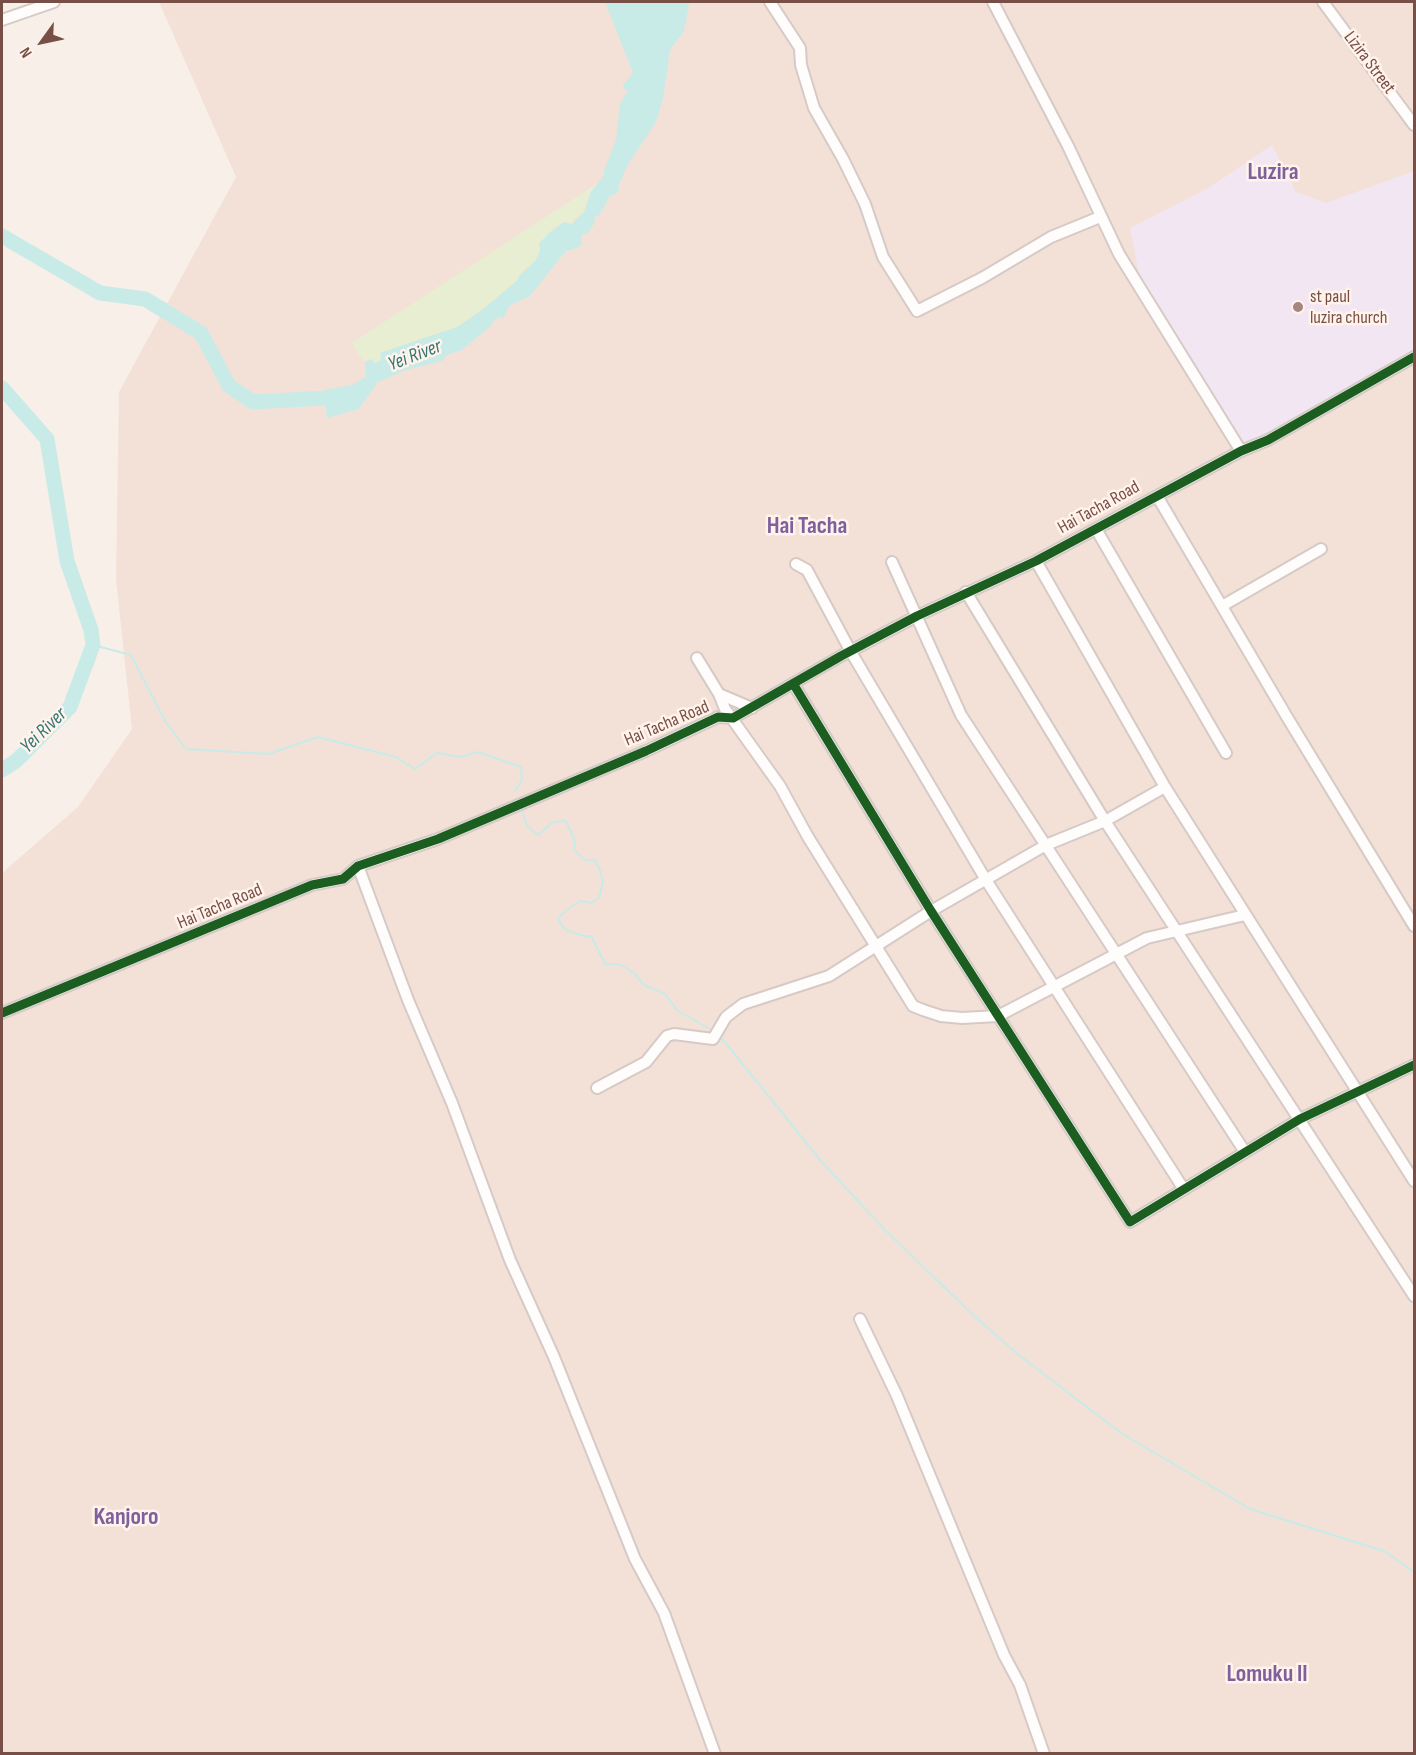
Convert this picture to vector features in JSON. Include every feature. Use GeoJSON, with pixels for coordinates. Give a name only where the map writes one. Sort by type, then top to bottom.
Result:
{"type":"FeatureCollection","features":[{"type":"Feature","properties":{"kind":"street"},"geometry":{"type":"LineString","coordinates":[[2,20],[54,2]]}},
{"type":"Feature","properties":{"kind":"street"},"geometry":{"type":"LineString","coordinates":[[770,2],[800,48],[801,65],[814,108],[865,204],[883,257],[917,311],[982,278],[1051,237],[1100,217]]}},
{"type":"Feature","properties":{"kind":"street"},"geometry":{"type":"LineString","coordinates":[[993,2],[1068,146],[1119,254],[1240,451]]}},
{"type":"Feature","properties":{"kind":"street","name":"Lizira Street"},"geometry":{"type":"LineString","coordinates":[[1323,2],[1414,125]]}},
{"type":"Feature","properties":{"kind":"street","name":"Hai Tacha Road"},"geometry":{"type":"LineString","coordinates":[[2,1012],[312,885],[343,879],[358,866],[438,839],[646,752],[718,717],[733,718],[917,616],[1036,561],[1240,451],[1268,440],[1414,357]]}},
{"type":"Feature","properties":{"kind":"street"},"geometry":{"type":"LineString","coordinates":[[1157,496],[1414,926]]}},
{"type":"Feature","properties":{"kind":"street"},"geometry":{"type":"LineString","coordinates":[[1096,529],[1226,753]]}},
{"type":"Feature","properties":{"kind":"street"},"geometry":{"type":"LineString","coordinates":[[1222,606],[1321,549]]}},
{"type":"Feature","properties":{"kind":"street"},"geometry":{"type":"LineString","coordinates":[[1036,561],[1165,788],[1414,1181]]}},
{"type":"Feature","properties":{"kind":"street"},"geometry":{"type":"LineString","coordinates":[[892,562],[905,596],[917,616],[924,638],[961,715],[1245,1152]]}},
{"type":"Feature","properties":{"kind":"street"},"geometry":{"type":"LineString","coordinates":[[796,564],[807,570],[851,652],[986,880],[1183,1188]]}},
{"type":"Feature","properties":{"kind":"street"},"geometry":{"type":"LineString","coordinates":[[966,592],[1105,821],[1414,1296]]}},
{"type":"Feature","properties":{"kind":"street"},"geometry":{"type":"LineString","coordinates":[[697,658],[719,694],[724,709],[733,718],[780,786],[808,837],[913,1005],[941,1016],[998,1016],[1147,938],[1177,929],[1245,915]]}},
{"type":"Feature","properties":{"kind":"street"},"geometry":{"type":"LineString","coordinates":[[794,685],[931,911],[1130,1222],[1300,1119],[1357,1090],[1414,1065]]}},
{"type":"Feature","properties":{"kind":"street"},"geometry":{"type":"LineString","coordinates":[[719,694],[752,708]]}},
{"type":"Feature","properties":{"kind":"street"},"geometry":{"type":"LineString","coordinates":[[597,1088],[646,1062],[667,1036],[674,1034],[713,1040],[726,1017],[743,1004],[829,976],[931,911],[1046,845],[1105,821],[1165,788]]}},
{"type":"Feature","properties":{"kind":"street"},"geometry":{"type":"LineString","coordinates":[[358,866],[408,1000],[453,1103],[510,1260],[554,1357],[635,1559],[664,1613],[701,1722],[715,1754]]}},
{"type":"Feature","properties":{"kind":"street"},"geometry":{"type":"LineString","coordinates":[[860,1319],[897,1396],[1004,1655],[1020,1685],[1044,1754]]}},
{"type":"Feature","properties":{"kind":"shaded area"},"geometry":{"type":"Polygon","coordinates":[[[159,2],[1414,2],[1414,1753],[2,1753],[2,873],[78,807],[132,729],[116,579],[119,392],[236,177],[159,2]]]}},
{"type":"Feature","properties":{"kind":"shaded area"},"geometry":{"type":"Polygon","coordinates":[[[1272,145],[1296,192],[1326,203],[1414,171],[1414,355],[1399,364],[1397,360],[1387,364],[1277,431],[1240,448],[1183,346],[1139,274],[1130,228],[1210,187],[1272,145]]]}},
{"type":"Feature","properties":{"kind":"green space"},"geometry":{"type":"Polygon","coordinates":[[[598,183],[584,212],[573,220],[572,224],[556,226],[539,244],[540,251],[535,261],[518,277],[518,280],[482,310],[457,327],[381,353],[381,360],[373,364],[372,359],[363,361],[352,343],[598,183]]]}},
{"type":"Feature","properties":{"kind":"water"},"geometry":{"type":"Polygon","coordinates":[[[605,2],[687,2],[689,5],[684,31],[670,50],[663,99],[656,122],[628,164],[618,187],[619,192],[610,196],[600,214],[594,218],[595,222],[588,233],[582,234],[581,246],[565,252],[530,296],[509,306],[504,318],[500,317],[493,321],[493,324],[462,350],[447,355],[442,361],[406,370],[378,382],[359,409],[327,418],[324,390],[352,385],[366,377],[365,362],[372,359],[374,364],[381,360],[380,353],[457,327],[482,310],[518,280],[518,277],[535,261],[540,251],[539,244],[548,234],[564,222],[572,224],[584,212],[591,192],[604,175],[616,140],[620,104],[628,90],[624,89],[623,85],[633,73],[605,2]]]}},
{"type":"Feature","properties":{"kind":"waterway","name":"Yei River"},"geometry":{"type":"LineString","coordinates":[[2,236],[100,293],[145,299],[201,333],[229,386],[253,402],[343,397]]}},
{"type":"Feature","properties":{"kind":"waterway","name":"Yei River"},"geometry":{"type":"LineString","coordinates":[[2,388],[47,439],[67,561],[91,630],[93,645],[70,707],[16,761],[2,770]]}},
{"type":"Feature","properties":{"kind":"waterway"},"geometry":{"type":"LineString","coordinates":[[93,645],[131,655],[165,721],[186,749],[268,754],[318,737],[396,757],[415,769],[437,753],[460,757],[478,752],[521,767],[522,780],[515,791]]}},
{"type":"Feature","properties":{"kind":"waterway"},"geometry":{"type":"LineString","coordinates":[[521,808],[527,826],[538,835],[553,822],[566,821],[575,841],[574,850],[585,860],[595,860],[600,870],[603,882],[599,898],[591,903],[580,901],[568,909],[558,918],[564,929],[583,936],[591,936],[605,964],[619,964],[634,973],[644,985],[665,994],[677,1010],[713,1031]]}},
{"type":"Feature","properties":{"kind":"waterway"},"geometry":{"type":"LineString","coordinates":[[720,1036],[820,1160],[884,1229],[1015,1352],[1121,1433],[1250,1509],[1384,1551],[1414,1572]]}},
{"type":"Feature","properties":{"kind":"cycle path"},"geometry":{"type":"LineString","coordinates":[[2,1013],[312,885],[343,879],[358,866],[438,839],[646,751],[718,717],[733,718],[841,656],[917,616],[1036,561],[1241,451],[1268,440],[1414,357]]}},
{"type":"Feature","properties":{"kind":"cycle path"},"geometry":{"type":"LineString","coordinates":[[794,685],[931,911],[1130,1222],[1300,1119],[1414,1065]]}},
{"type":"Feature","properties":{"kind":"place","name":"st paul luzira church"},"geometry":{"type":"Point","coordinates":[1298,307]}},
{"type":"Feature","properties":{"kind":"district","name":"Luzira"},"geometry":{"type":"Point","coordinates":[1273,173]}},
{"type":"Feature","properties":{"kind":"district","name":"Hai Tacha"},"geometry":{"type":"Point","coordinates":[807,527]}},
{"type":"Feature","properties":{"kind":"district","name":"Kanjoro"},"geometry":{"type":"Point","coordinates":[126,1518]}},
{"type":"Feature","properties":{"kind":"district","name":"Lomuku II"},"geometry":{"type":"Point","coordinates":[1267,1675]}}]}
